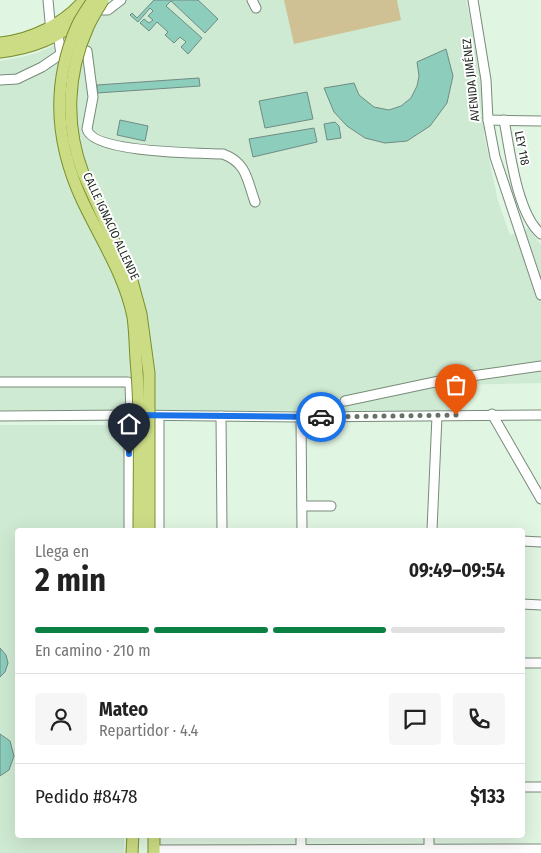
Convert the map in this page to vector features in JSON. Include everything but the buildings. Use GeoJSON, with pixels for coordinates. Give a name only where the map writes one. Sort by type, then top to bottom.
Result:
{"type":"FeatureCollection","features":[{"type":"Feature","properties":{"kind":"main road"},"geometry":{"type":"LineString","coordinates":[[0,43],[53,34],[84,0]]}},
{"type":"Feature","properties":{"kind":"main road"},"geometry":{"type":"LineString","coordinates":[[0,52],[28,47],[53,34],[98,2]]}},
{"type":"Feature","properties":{"kind":"main road","name":"CALLE IGNACIO ALLENDE"},"geometry":{"type":"LineString","coordinates":[[98,2],[78,25],[65,65],[61,92],[62,134],[65,156],[73,178],[83,202],[115,263],[132,317],[140,412],[138,528]]}},
{"type":"Feature","properties":{"kind":"main road","name":"CALLE IGNACIO ALLENDE"},"geometry":{"type":"LineString","coordinates":[[98,2],[77,56],[70,107],[71,131],[76,156],[132,281],[142,314],[149,373],[149,528]]}},
{"type":"Feature","properties":{"kind":"main road"},"geometry":{"type":"LineString","coordinates":[[132,853],[133,838]]}},
{"type":"Feature","properties":{"kind":"main road"},"geometry":{"type":"LineString","coordinates":[[154,838],[154,852]]}},
{"type":"Feature","properties":{"kind":"street"},"geometry":{"type":"LineString","coordinates":[[48,0],[53,34],[61,54]]}},
{"type":"Feature","properties":{"kind":"street"},"geometry":{"type":"LineString","coordinates":[[98,2],[102,10],[108,10],[121,0]]}},
{"type":"Feature","properties":{"kind":"street","name":"AVENIDA JIMÉNEZ"},"geometry":{"type":"LineString","coordinates":[[473,0],[486,80],[488,120],[495,156],[541,295]]}},
{"type":"Feature","properties":{"kind":"street"},"geometry":{"type":"LineString","coordinates":[[0,80],[17,79],[42,67],[61,54],[87,51],[93,97],[87,129],[92,137],[110,144],[150,151],[223,154],[234,158],[242,165],[255,202]]}},
{"type":"Feature","properties":{"kind":"street"},"geometry":{"type":"LineString","coordinates":[[488,120],[541,121]]}},
{"type":"Feature","properties":{"kind":"street","name":"LEY 118"},"geometry":{"type":"LineString","coordinates":[[504,120],[520,195],[528,217],[535,229],[541,234]]}},
{"type":"Feature","properties":{"kind":"street"},"geometry":{"type":"LineString","coordinates":[[345,402],[444,380],[541,366]]}},
{"type":"Feature","properties":{"kind":"street"},"geometry":{"type":"LineString","coordinates":[[0,382],[128,382],[130,384],[128,528]]}},
{"type":"Feature","properties":{"kind":"street"},"geometry":{"type":"LineString","coordinates":[[492,414],[541,499]]}},
{"type":"Feature","properties":{"kind":"street"},"geometry":{"type":"LineString","coordinates":[[0,416],[301,417],[541,415]]}},
{"type":"Feature","properties":{"kind":"street"},"geometry":{"type":"LineString","coordinates":[[221,416],[222,528]]}},
{"type":"Feature","properties":{"kind":"street"},"geometry":{"type":"LineString","coordinates":[[432,528],[437,416]]}},
{"type":"Feature","properties":{"kind":"street"},"geometry":{"type":"LineString","coordinates":[[159,417],[159,528]]}},
{"type":"Feature","properties":{"kind":"street"},"geometry":{"type":"LineString","coordinates":[[301,417],[302,528]]}},
{"type":"Feature","properties":{"kind":"street"},"geometry":{"type":"LineString","coordinates":[[302,506],[331,506]]}},
{"type":"Feature","properties":{"kind":"street"},"geometry":{"type":"LineString","coordinates":[[525,541],[541,542]]}},
{"type":"Feature","properties":{"kind":"street"},"geometry":{"type":"LineString","coordinates":[[525,604],[541,604]]}},
{"type":"Feature","properties":{"kind":"street"},"geometry":{"type":"LineString","coordinates":[[525,663],[541,663]]}},
{"type":"Feature","properties":{"kind":"street"},"geometry":{"type":"LineString","coordinates":[[525,787],[541,787]]}},
{"type":"Feature","properties":{"kind":"street"},"geometry":{"type":"LineString","coordinates":[[301,838],[301,851]]}},
{"type":"Feature","properties":{"kind":"street"},"geometry":{"type":"LineString","coordinates":[[429,851],[430,838]]}},
{"type":"Feature","properties":{"kind":"street"},"geometry":{"type":"LineString","coordinates":[[154,852],[541,849]]}},
{"type":"Feature","properties":{"kind":"shaded area"},"geometry":{"type":"Polygon","coordinates":[[[112,0],[466,0],[482,75],[484,135],[498,201],[510,235],[529,228],[541,245],[541,383],[450,385],[449,411],[0,410],[0,61],[37,53],[55,45],[56,48],[63,45],[66,40],[102,15],[112,0]]]}},
{"type":"Feature","properties":{"kind":"shaded area"},"geometry":{"type":"Polygon","coordinates":[[[284,0],[397,0],[401,20],[294,44],[284,0]]]}},
{"type":"Feature","properties":{"kind":"shaded area"},"geometry":{"type":"Polygon","coordinates":[[[0,425],[124,425],[124,528],[15,528],[15,838],[124,838],[124,853],[0,853],[0,425]]]}},
{"type":"Feature","properties":{"kind":"way so far"},"geometry":{"type":"LineString","coordinates":[[321,417],[456,415]]}},
{"type":"Feature","properties":{"kind":"route"},"geometry":{"type":"LineString","coordinates":[[129,454],[129,415],[159,417],[321,417]]}}]}
